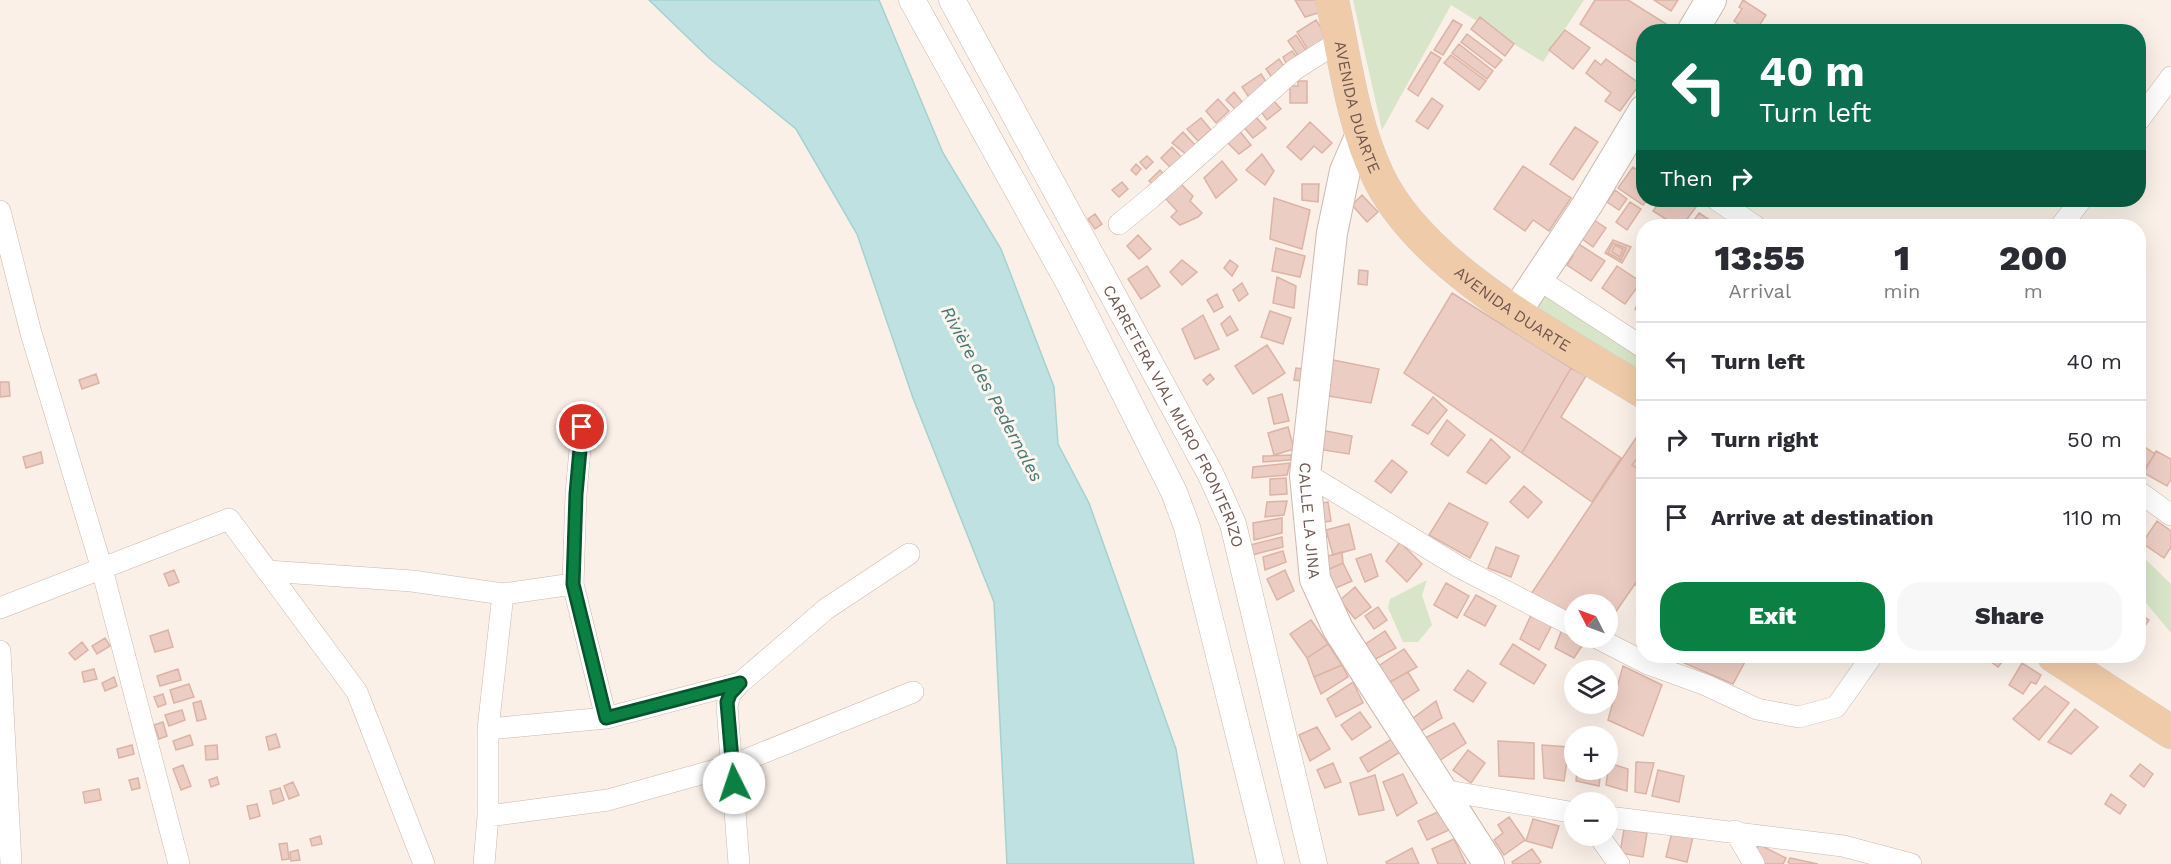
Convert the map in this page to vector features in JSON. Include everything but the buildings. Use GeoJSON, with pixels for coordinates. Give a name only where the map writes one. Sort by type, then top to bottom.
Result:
{"type":"FeatureCollection","features":[{"type":"Feature","properties":{"kind":"main road","name":"AVENIDA DUARTE"},"geometry":{"type":"LineString","coordinates":[[1332,0],[1361,134],[1378,177],[1396,206],[1419,234],[1443,257],[1496,299],[1636,387]]}},
{"type":"Feature","properties":{"kind":"main road"},"geometry":{"type":"LineString","coordinates":[[1697,24],[1711,0]]}},
{"type":"Feature","properties":{"kind":"main road","name":"CALLE LA JINA"},"geometry":{"type":"LineString","coordinates":[[1361,134],[1345,171],[1332,233],[1305,473],[1315,579],[1338,629],[1489,864]]}},
{"type":"Feature","properties":{"kind":"main road"},"geometry":{"type":"LineString","coordinates":[[1516,312],[1587,205],[1636,143]]}},
{"type":"Feature","properties":{"kind":"main road"},"geometry":{"type":"LineString","coordinates":[[2065,663],[2171,732]]}},
{"type":"Feature","properties":{"kind":"street","name":"CARRETERA VIAL MURO FRONTERIZO"},"geometry":{"type":"LineString","coordinates":[[912,0],[1070,285],[1174,492],[1187,527],[1271,864]]}},
{"type":"Feature","properties":{"kind":"street","name":"CARRETERA VIAL MURO FRONTERIZO"},"geometry":{"type":"LineString","coordinates":[[952,0],[1211,475],[1233,524],[1314,864]]}},
{"type":"Feature","properties":{"kind":"street"},"geometry":{"type":"LineString","coordinates":[[1119,224],[1294,70],[1341,40]]}},
{"type":"Feature","properties":{"kind":"street"},"geometry":{"type":"LineString","coordinates":[[2146,111],[2171,77]]}},
{"type":"Feature","properties":{"kind":"street"},"geometry":{"type":"LineString","coordinates":[[1727,207],[1745,219]]}},
{"type":"Feature","properties":{"kind":"street"},"geometry":{"type":"LineString","coordinates":[[2066,219],[2076,207]]}},
{"type":"Feature","properties":{"kind":"street"},"geometry":{"type":"LineString","coordinates":[[0,212],[31,333],[102,569],[179,864]]}},
{"type":"Feature","properties":{"kind":"street"},"geometry":{"type":"LineString","coordinates":[[1538,279],[1636,343]]}},
{"type":"Feature","properties":{"kind":"street"},"geometry":{"type":"LineString","coordinates":[[582,427],[576,494],[573,584],[606,718]]}},
{"type":"Feature","properties":{"kind":"street"},"geometry":{"type":"LineString","coordinates":[[1305,473],[1459,567],[1564,621]]}},
{"type":"Feature","properties":{"kind":"street"},"geometry":{"type":"LineString","coordinates":[[2146,497],[2171,515]]}},
{"type":"Feature","properties":{"kind":"street"},"geometry":{"type":"LineString","coordinates":[[0,608],[229,519],[357,692],[424,864]]}},
{"type":"Feature","properties":{"kind":"street"},"geometry":{"type":"LineString","coordinates":[[739,864],[727,702],[730,694],[826,609],[909,554]]}},
{"type":"Feature","properties":{"kind":"street"},"geometry":{"type":"LineString","coordinates":[[267,571],[412,581],[503,594],[573,584]]}},
{"type":"Feature","properties":{"kind":"street"},"geometry":{"type":"LineString","coordinates":[[484,864],[488,816],[488,729],[503,594]]}},
{"type":"Feature","properties":{"kind":"street"},"geometry":{"type":"LineString","coordinates":[[1617,648],[1636,657]]}},
{"type":"Feature","properties":{"kind":"street"},"geometry":{"type":"LineString","coordinates":[[0,651],[11,864]]}},
{"type":"Feature","properties":{"kind":"street"},"geometry":{"type":"LineString","coordinates":[[1648,663],[1706,685],[1757,709],[1799,717],[1836,707],[1867,663]]}},
{"type":"Feature","properties":{"kind":"street"},"geometry":{"type":"LineString","coordinates":[[488,729],[606,718],[740,683]]}},
{"type":"Feature","properties":{"kind":"street"},"geometry":{"type":"LineString","coordinates":[[488,816],[608,800],[733,765],[913,692]]}},
{"type":"Feature","properties":{"kind":"street"},"geometry":{"type":"LineString","coordinates":[[1442,790],[1564,811]]}},
{"type":"Feature","properties":{"kind":"street"},"geometry":{"type":"LineString","coordinates":[[1618,818],[1844,846],[1911,864]]}},
{"type":"Feature","properties":{"kind":"street"},"geometry":{"type":"LineString","coordinates":[[1735,831],[1754,864]]}},
{"type":"Feature","properties":{"kind":"street"},"geometry":{"type":"LineString","coordinates":[[1606,846],[1619,864]]}},
{"type":"Feature","properties":{"kind":"street"},"geometry":{"type":"LineString","coordinates":[[1844,846],[1860,864]]}},
{"type":"Feature","properties":{"kind":"green space"},"geometry":{"type":"Polygon","coordinates":[[[1353,0],[1584,0],[1543,62],[1451,5],[1382,130],[1353,0]]]}},
{"type":"Feature","properties":{"kind":"green space"},"geometry":{"type":"Polygon","coordinates":[[[1538,279],[1636,343],[1636,387],[1516,312],[1538,279]]]}},
{"type":"Feature","properties":{"kind":"green space"},"geometry":{"type":"Polygon","coordinates":[[[2146,560],[2171,584],[2171,633],[2146,603],[2146,560]]]}},
{"type":"Feature","properties":{"kind":"green space"},"geometry":{"type":"Polygon","coordinates":[[[1427,580],[1422,595],[1432,625],[1418,642],[1403,642],[1388,608],[1390,599],[1427,580]]]}},
{"type":"Feature","properties":{"kind":"water","name":"Rivière des Pedernales"},"geometry":{"type":"Polygon","coordinates":[[[649,0],[879,0],[943,153],[1001,249],[1054,387],[1058,444],[1089,503],[1176,749],[1194,864],[1007,864],[994,602],[913,398],[857,234],[796,129],[709,58],[649,0]]]}},
{"type":"Feature","properties":{"kind":"route"},"geometry":{"type":"LineString","coordinates":[[582,427],[576,494],[573,584],[606,718],[740,683],[730,694],[727,702],[734,783]]}}]}
